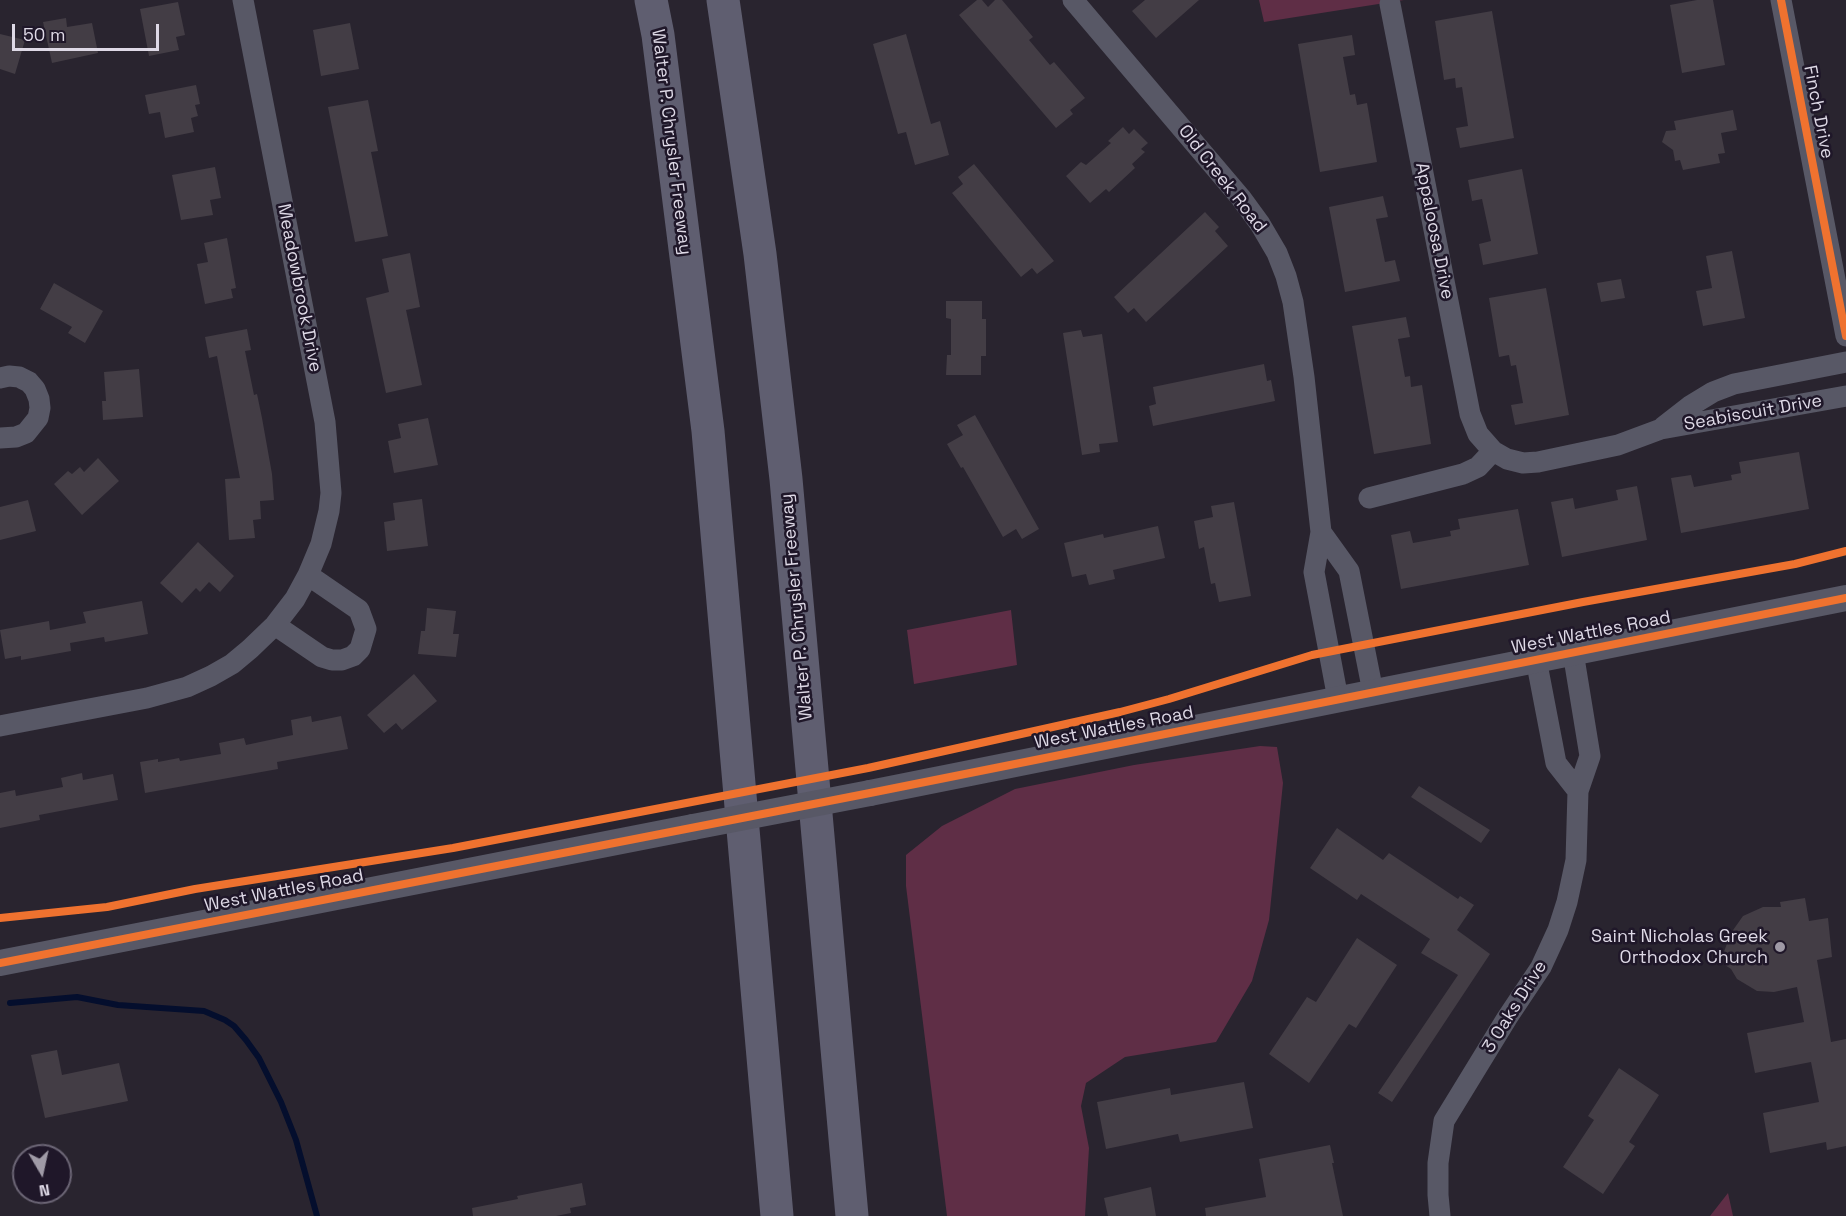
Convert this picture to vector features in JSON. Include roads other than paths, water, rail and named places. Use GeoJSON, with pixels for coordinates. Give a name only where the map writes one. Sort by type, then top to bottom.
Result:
{"type":"FeatureCollection","features":[{"type":"Feature","properties":{"kind":"highway","name":"Walter P. Chrysler Freeway"},"geometry":{"type":"LineString","coordinates":[[651,0],[658,35],[708,431],[777,1216]]}},
{"type":"Feature","properties":{"kind":"highway","name":"Walter P. Chrysler Freeway"},"geometry":{"type":"LineString","coordinates":[[723,0],[760,254],[786,479],[852,1216]]}},
{"type":"Feature","properties":{"kind":"street","name":"Meadowbrook Drive"},"geometry":{"type":"LineString","coordinates":[[0,726],[147,698],[187,687],[211,676],[232,664],[275,625],[294,599],[321,544],[329,511],[331,484],[327,444],[243,0]]}},
{"type":"Feature","properties":{"kind":"street","name":"Old Creek Road"},"geometry":{"type":"LineString","coordinates":[[1073,0],[1241,198],[1277,253],[1286,276],[1293,302],[1304,376],[1322,532],[1314,572],[1338,699]]}},
{"type":"Feature","properties":{"kind":"street","name":"Finch Drive"},"geometry":{"type":"LineString","coordinates":[[1781,0],[1846,336]]}},
{"type":"Feature","properties":{"kind":"street","name":"Appaloosa Drive"},"geometry":{"type":"LineString","coordinates":[[1390,4],[1470,414],[1478,434],[1493,451]]}},
{"type":"Feature","properties":{"kind":"street","name":"Seabiscuit Drive"},"geometry":{"type":"LineString","coordinates":[[1660,429],[1713,392],[1734,384],[1846,362]]}},
{"type":"Feature","properties":{"kind":"street"},"geometry":{"type":"LineString","coordinates":[[0,378],[9,376],[28,382],[35,390],[40,408],[38,418],[26,433],[16,437],[0,438]]}},
{"type":"Feature","properties":{"kind":"street","name":"Seabiscuit Drive"},"geometry":{"type":"LineString","coordinates":[[1493,451],[1515,461],[1538,462],[1618,445],[1660,429],[1846,396]]}},
{"type":"Feature","properties":{"kind":"street"},"geometry":{"type":"LineString","coordinates":[[1369,498],[1463,474],[1478,467],[1493,451]]}},
{"type":"Feature","properties":{"kind":"street","name":"Old Creek Road"},"geometry":{"type":"LineString","coordinates":[[1322,532],[1349,571],[1373,692]]}},
{"type":"Feature","properties":{"kind":"street"},"geometry":{"type":"LineString","coordinates":[[275,625],[322,657],[332,660],[342,660],[353,656],[360,649],[366,629],[359,610],[308,574]]}},
{"type":"Feature","properties":{"kind":"street","name":"West Wattles Road"},"geometry":{"type":"LineString","coordinates":[[0,963],[870,793],[1846,598]]}},
{"type":"Feature","properties":{"kind":"street","name":"3 Oaks Drive"},"geometry":{"type":"LineString","coordinates":[[1440,1216],[1438,1163],[1444,1121],[1541,967],[1568,902],[1576,860],[1578,791],[1590,756],[1572,652]]}},
{"type":"Feature","properties":{"kind":"street"},"geometry":{"type":"LineString","coordinates":[[1536,659],[1556,763],[1578,791]]}},
{"type":"Feature","properties":{"kind":"waterway"},"geometry":{"type":"LineString","coordinates":[[10,1003],[77,997],[118,1005],[204,1011],[234,1026],[259,1058],[281,1102],[296,1140],[317,1216]]}},
{"type":"Feature","properties":{"kind":"place","name":"Saint Nicholas Greek Orthodox Church"},"geometry":{"type":"Point","coordinates":[1780,947]}}]}
